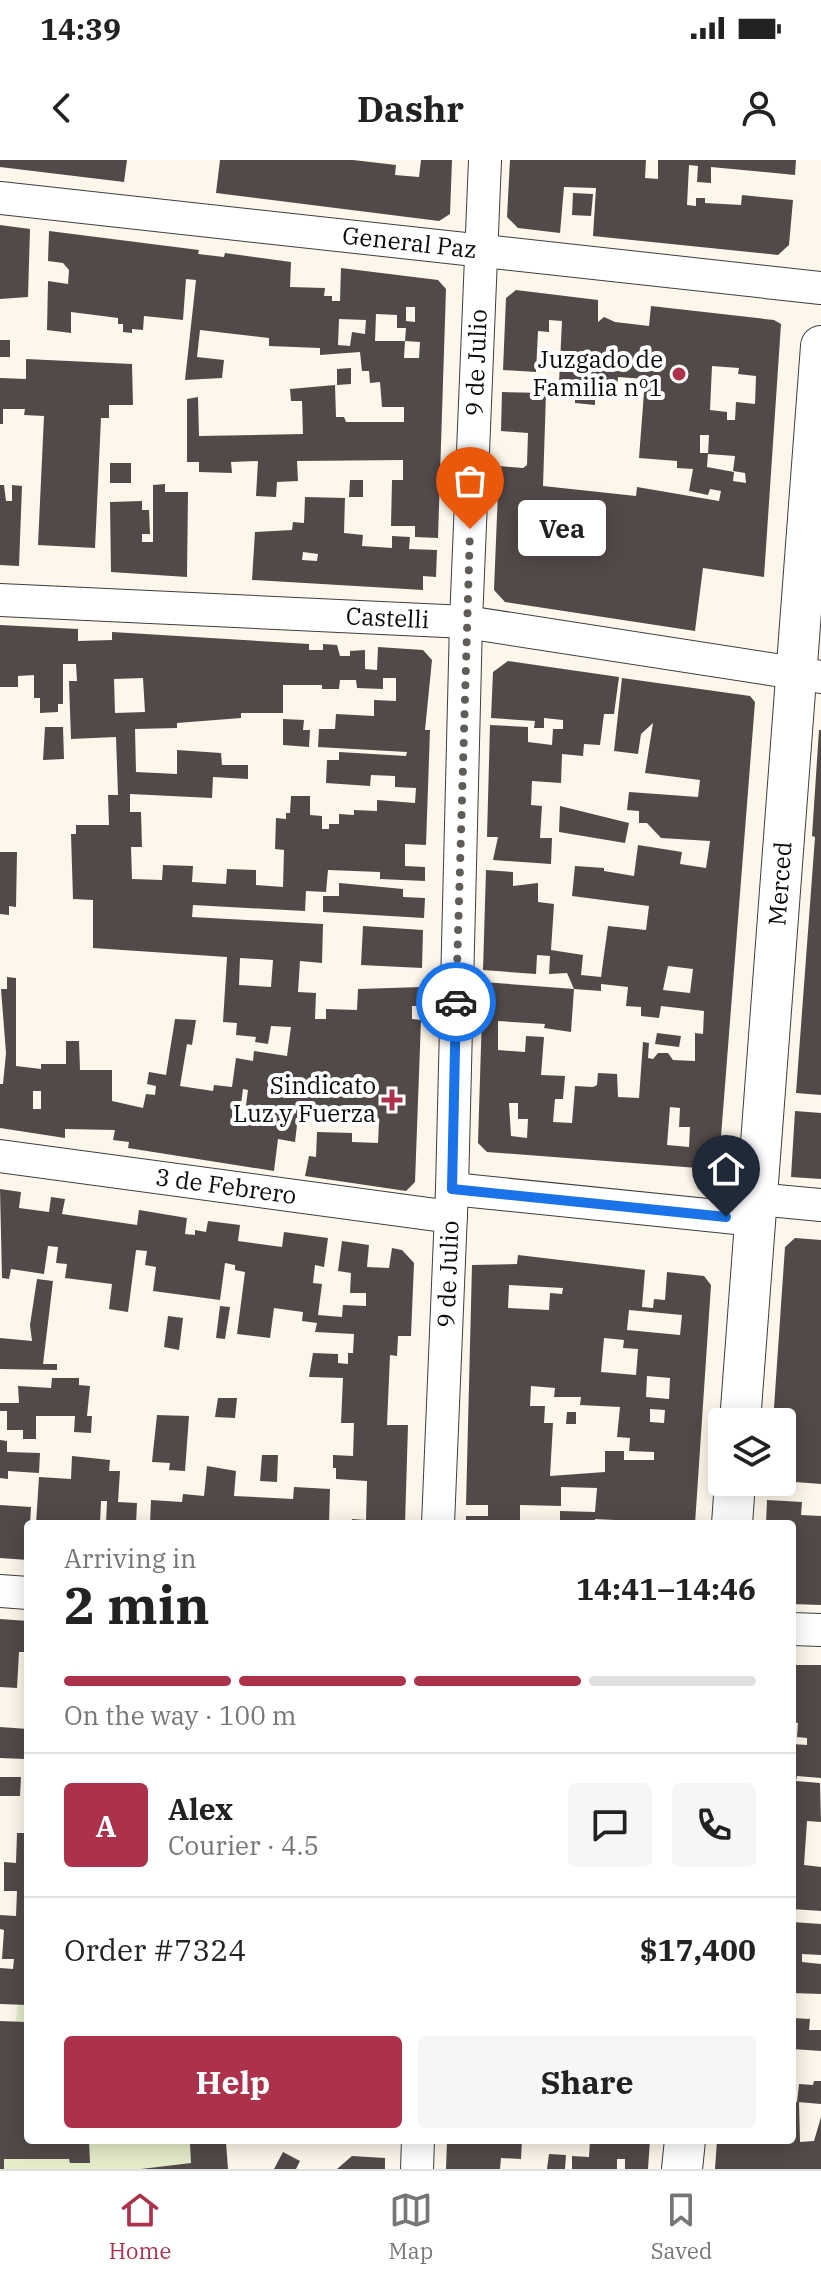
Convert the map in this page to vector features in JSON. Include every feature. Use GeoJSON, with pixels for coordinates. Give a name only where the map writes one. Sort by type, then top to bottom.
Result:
{"type":"FeatureCollection","features":[{"type":"Feature","properties":{"kind":"street","name":"9 de Julio"},"geometry":{"type":"LineString","coordinates":[[438,1520],[451,1203],[466,622],[485,160]]}},
{"type":"Feature","properties":{"kind":"street","name":"General Paz"},"geometry":{"type":"LineString","coordinates":[[0,198],[821,288]]}},
{"type":"Feature","properties":{"kind":"street","name":"Merced"},"geometry":{"type":"LineString","coordinates":[[741,1408],[757,1210],[810,675],[821,346]]}},
{"type":"Feature","properties":{"kind":"street","name":"Castelli"},"geometry":{"type":"LineString","coordinates":[[0,600],[466,622],[810,675]]}},
{"type":"Feature","properties":{"kind":"street","name":"3 de Febrero"},"geometry":{"type":"LineString","coordinates":[[0,1156],[451,1203],[757,1210],[821,1205]]}},
{"type":"Feature","properties":{"kind":"street"},"geometry":{"type":"LineString","coordinates":[[732,1520],[734,1496]]}},
{"type":"Feature","properties":{"kind":"street"},"geometry":{"type":"LineString","coordinates":[[0,1591],[24,1593]]}},
{"type":"Feature","properties":{"kind":"street"},"geometry":{"type":"LineString","coordinates":[[796,1629],[821,1630]]}},
{"type":"Feature","properties":{"kind":"street"},"geometry":{"type":"LineString","coordinates":[[417,2169],[418,2144]]}},
{"type":"Feature","properties":{"kind":"street"},"geometry":{"type":"LineString","coordinates":[[682,2169],[685,2144]]}},
{"type":"Feature","properties":{"kind":"green space"},"geometry":{"type":"Polygon","coordinates":[[[22,1966],[24,2144],[213,2144],[213,2169],[0,2169],[22,1966]]]}},
{"type":"Feature","properties":{"kind":"building"},"geometry":{"type":"Polygon","coordinates":[[[0,160],[127,160],[124,182],[0,167],[0,160]]]}},
{"type":"Feature","properties":{"kind":"building"},"geometry":{"type":"Polygon","coordinates":[[[220,160],[353,160],[396,165],[395,175],[419,177],[421,160],[452,160],[450,214],[439,221],[216,193],[220,160]]]}},
{"type":"Feature","properties":{"kind":"building"},"geometry":{"type":"Polygon","coordinates":[[[510,160],[646,160],[645,178],[658,179],[658,160],[796,160],[795,175],[711,167],[711,183],[697,182],[698,166],[689,165],[687,205],[696,206],[696,198],[705,198],[705,203],[741,205],[742,195],[793,200],[789,245],[778,255],[593,236],[596,188],[564,187],[560,233],[518,228],[507,217],[510,160]]]}},
{"type":"Feature","properties":{"kind":"building"},"geometry":{"type":"Polygon","coordinates":[[[573,193],[593,194],[591,216],[572,215],[573,193]]]}},
{"type":"Feature","properties":{"kind":"building"},"geometry":{"type":"Polygon","coordinates":[[[0,225],[30,229],[28,297],[0,299],[0,225]]]}},
{"type":"Feature","properties":{"kind":"building"},"geometry":{"type":"Polygon","coordinates":[[[49,231],[199,250],[198,254],[224,257],[225,253],[291,262],[290,287],[325,288],[324,296],[332,296],[332,301],[340,301],[341,268],[438,280],[446,289],[438,538],[415,537],[415,526],[391,526],[392,480],[403,480],[403,460],[297,461],[298,481],[277,482],[276,497],[256,496],[258,461],[231,462],[232,473],[199,472],[199,462],[187,462],[187,399],[198,397],[199,436],[303,434],[302,401],[291,401],[290,389],[335,385],[336,417],[344,417],[346,422],[404,422],[404,407],[382,407],[380,382],[370,383],[369,371],[362,371],[360,352],[320,355],[320,348],[269,346],[269,338],[200,330],[197,357],[224,360],[222,378],[185,380],[196,280],[186,279],[183,320],[144,316],[143,330],[132,329],[132,333],[123,332],[123,324],[118,324],[118,318],[71,312],[71,333],[47,330],[48,281],[68,284],[69,270],[63,263],[48,261],[49,231]],[[406,307],[406,321],[415,322],[415,307],[406,307]],[[376,314],[375,341],[405,341],[406,328],[397,328],[397,315],[376,314]],[[339,319],[338,345],[350,346],[352,332],[365,334],[366,320],[339,319]],[[405,341],[404,358],[419,358],[420,342],[405,341]]]}},
{"type":"Feature","properties":{"kind":"building"},"geometry":{"type":"Polygon","coordinates":[[[516,290],[598,300],[598,322],[604,317],[615,322],[649,326],[651,306],[774,320],[781,324],[764,577],[703,568],[695,631],[505,602],[494,590],[499,466],[523,468],[527,465],[528,433],[501,431],[502,392],[546,393],[543,486],[636,496],[637,487],[719,501],[721,491],[710,489],[708,495],[689,491],[693,469],[677,468],[677,461],[639,458],[645,379],[618,377],[617,394],[595,392],[595,405],[575,403],[575,384],[559,383],[562,321],[549,320],[549,332],[538,331],[536,372],[503,370],[506,298],[516,290]],[[712,366],[710,410],[727,412],[727,420],[735,420],[736,402],[755,404],[756,376],[738,374],[739,368],[712,366]],[[700,435],[700,453],[708,453],[707,467],[734,472],[733,481],[746,483],[745,473],[733,471],[735,456],[708,454],[709,435],[700,435]]]}},
{"type":"Feature","properties":{"kind":"building"},"geometry":{"type":"Polygon","coordinates":[[[0,340],[10,340],[10,357],[0,357],[0,340]]]}},
{"type":"Feature","properties":{"kind":"building"},"geometry":{"type":"Polygon","coordinates":[[[26,359],[132,364],[133,405],[109,405],[109,418],[101,418],[95,548],[38,545],[44,416],[24,415],[25,409],[3,409],[3,424],[0,424],[0,378],[26,379],[26,359]]]}},
{"type":"Feature","properties":{"kind":"building"},"geometry":{"type":"Polygon","coordinates":[[[351,368],[351,384],[337,385],[337,369],[351,368]]]}},
{"type":"Feature","properties":{"kind":"building"},"geometry":{"type":"Polygon","coordinates":[[[110,463],[131,463],[131,483],[110,483],[110,463]]]}},
{"type":"Feature","properties":{"kind":"building"},"geometry":{"type":"Polygon","coordinates":[[[350,480],[363,480],[363,497],[349,497],[350,480]]]}},
{"type":"Feature","properties":{"kind":"building"},"geometry":{"type":"Polygon","coordinates":[[[165,484],[165,492],[188,492],[187,577],[111,572],[110,502],[142,501],[142,510],[149,510],[150,534],[142,534],[142,542],[153,542],[153,485],[165,484]]]}},
{"type":"Feature","properties":{"kind":"building"},"geometry":{"type":"Polygon","coordinates":[[[0,485],[4,485],[6,501],[12,501],[12,485],[22,486],[19,566],[0,565],[0,485]]]}},
{"type":"Feature","properties":{"kind":"building"},"geometry":{"type":"Polygon","coordinates":[[[305,497],[345,498],[344,533],[363,535],[362,546],[392,548],[392,536],[410,537],[409,549],[437,550],[436,577],[423,576],[423,590],[252,580],[255,532],[292,530],[293,522],[304,523],[305,497]],[[303,552],[302,560],[317,561],[318,554],[303,552]]]}},
{"type":"Feature","properties":{"kind":"building"},"geometry":{"type":"Polygon","coordinates":[[[0,625],[78,629],[78,641],[112,640],[112,632],[309,644],[309,650],[323,650],[323,644],[337,645],[340,656],[350,656],[350,651],[365,650],[365,669],[377,670],[378,647],[423,650],[432,660],[425,730],[430,730],[426,845],[405,844],[405,866],[425,867],[425,881],[380,879],[380,872],[328,870],[326,892],[306,891],[305,911],[193,905],[192,917],[323,924],[322,963],[300,961],[298,992],[316,993],[315,1019],[326,1019],[326,1009],[357,1010],[358,989],[422,987],[421,1006],[412,1006],[412,1019],[421,1020],[415,1182],[406,1191],[305,1176],[309,1156],[316,1157],[317,1132],[352,1133],[352,1142],[378,1143],[379,1121],[298,1117],[295,1142],[278,1139],[274,1171],[128,1148],[129,1142],[113,1140],[115,1130],[65,1129],[65,1138],[0,1128],[0,1084],[3,1084],[6,1053],[1,989],[7,989],[7,977],[16,978],[16,1066],[41,1069],[41,1064],[66,1064],[66,1041],[79,1041],[80,1070],[112,1070],[112,1101],[143,1108],[146,1094],[155,1095],[156,1086],[147,1084],[149,1072],[166,1075],[175,1019],[196,1020],[192,1045],[187,1044],[180,1086],[213,1091],[214,1085],[232,1087],[236,1058],[253,1061],[254,1051],[287,1056],[291,1027],[271,1026],[268,1044],[255,1042],[256,1037],[236,1035],[237,1023],[223,1022],[227,957],[93,948],[93,900],[73,899],[71,834],[76,834],[76,825],[109,825],[108,795],[118,795],[116,737],[71,739],[69,681],[77,681],[76,664],[63,664],[63,704],[58,704],[58,712],[40,713],[40,698],[34,698],[34,675],[18,676],[18,687],[0,687],[0,625]],[[143,678],[114,679],[115,713],[145,712],[143,678]],[[383,678],[383,689],[357,688],[356,680],[340,680],[339,689],[322,689],[322,685],[283,685],[283,713],[241,713],[241,718],[177,723],[177,728],[135,729],[136,772],[177,774],[177,750],[221,753],[222,765],[248,765],[248,779],[213,777],[212,798],[130,794],[130,812],[141,812],[142,847],[131,847],[132,879],[162,880],[163,865],[193,866],[192,882],[226,884],[227,869],[256,870],[256,885],[283,887],[284,850],[275,849],[276,818],[286,819],[286,813],[290,813],[291,796],[310,796],[310,815],[322,816],[322,829],[329,829],[329,824],[339,824],[339,814],[354,815],[354,810],[377,811],[377,800],[415,803],[416,788],[395,787],[395,776],[371,775],[370,786],[326,783],[327,760],[339,760],[339,752],[406,756],[407,752],[318,747],[319,729],[335,729],[336,714],[374,716],[374,700],[396,701],[396,678],[383,678]],[[240,958],[239,985],[271,987],[273,960],[240,958]],[[243,1089],[239,1119],[244,1120],[248,1090],[243,1089]],[[33,1091],[33,1109],[41,1109],[41,1091],[33,1091]]]}},
{"type":"Feature","properties":{"kind":"building"},"geometry":{"type":"Polygon","coordinates":[[[508,661],[619,677],[614,714],[604,714],[600,745],[584,744],[583,756],[562,754],[561,783],[532,781],[531,805],[542,806],[540,838],[552,838],[551,864],[493,860],[498,837],[487,837],[490,725],[528,727],[528,742],[552,745],[553,729],[563,729],[563,720],[544,718],[544,728],[534,728],[535,721],[491,718],[493,672],[508,661]]]}},
{"type":"Feature","properties":{"kind":"building"},"geometry":{"type":"Polygon","coordinates":[[[622,678],[750,696],[755,702],[719,1162],[711,1169],[487,1152],[478,1143],[483,982],[574,989],[567,973],[549,974],[550,956],[537,955],[536,974],[483,970],[486,870],[513,872],[513,886],[538,883],[538,902],[554,904],[551,950],[583,955],[581,975],[601,977],[608,926],[646,930],[649,906],[572,896],[575,866],[604,868],[604,871],[634,876],[638,845],[682,852],[680,864],[706,868],[710,841],[661,838],[647,823],[639,823],[639,811],[627,810],[629,792],[698,797],[700,780],[645,773],[653,723],[641,734],[638,754],[614,751],[622,678]],[[668,966],[663,990],[690,993],[693,969],[668,966]],[[601,984],[601,991],[574,989],[571,1032],[544,1028],[545,1024],[498,1021],[498,1050],[525,1052],[526,1036],[544,1037],[541,1075],[565,1076],[563,1099],[555,1099],[553,1122],[572,1123],[575,1086],[597,1085],[598,1073],[617,1074],[618,1097],[639,1098],[643,1042],[649,1043],[648,1058],[653,1059],[658,1053],[668,1053],[673,1060],[695,1061],[695,1033],[703,1034],[704,1011],[661,1006],[659,1018],[641,1016],[641,1007],[626,1006],[628,987],[601,984]],[[509,1103],[511,1136],[527,1138],[528,1119],[518,1119],[518,1103],[509,1103]],[[670,1107],[667,1145],[689,1147],[690,1127],[679,1127],[680,1108],[670,1107]]]}},
{"type":"Feature","properties":{"kind":"building"},"geometry":{"type":"Polygon","coordinates":[[[283,719],[304,720],[303,730],[310,730],[309,747],[283,745],[283,719]]]}},
{"type":"Feature","properties":{"kind":"building"},"geometry":{"type":"Polygon","coordinates":[[[45,727],[63,727],[64,759],[43,760],[45,727]]]}},
{"type":"Feature","properties":{"kind":"building"},"geometry":{"type":"Polygon","coordinates":[[[819,730],[821,1095],[796,1093],[815,837],[812,836],[819,730]]]}},
{"type":"Feature","properties":{"kind":"building"},"geometry":{"type":"Polygon","coordinates":[[[560,806],[629,823],[625,843],[559,832],[560,806]]]}},
{"type":"Feature","properties":{"kind":"building"},"geometry":{"type":"Polygon","coordinates":[[[0,852],[17,852],[16,907],[9,906],[9,915],[0,914],[0,852]]]}},
{"type":"Feature","properties":{"kind":"building"},"geometry":{"type":"Polygon","coordinates":[[[339,883],[403,889],[403,897],[425,898],[424,918],[323,912],[323,896],[339,896],[339,883]]]}},
{"type":"Feature","properties":{"kind":"building"},"geometry":{"type":"Polygon","coordinates":[[[363,926],[423,930],[422,968],[361,965],[363,926]]]}},
{"type":"Feature","properties":{"kind":"building"},"geometry":{"type":"Polygon","coordinates":[[[657,1033],[681,1036],[679,1047],[655,1044],[657,1033]]]}},
{"type":"Feature","properties":{"kind":"building"},"geometry":{"type":"Polygon","coordinates":[[[795,1111],[821,1113],[821,1179],[791,1177],[795,1111]]]}},
{"type":"Feature","properties":{"kind":"building"},"geometry":{"type":"Polygon","coordinates":[[[0,1189],[21,1192],[19,1208],[49,1212],[51,1197],[65,1199],[62,1214],[137,1225],[139,1210],[187,1218],[185,1234],[195,1235],[195,1230],[206,1232],[208,1221],[240,1225],[238,1241],[282,1247],[284,1232],[328,1238],[324,1267],[315,1265],[313,1283],[322,1284],[318,1315],[342,1317],[343,1305],[366,1306],[366,1293],[350,1293],[351,1273],[338,1271],[342,1241],[369,1245],[367,1267],[389,1268],[392,1248],[402,1250],[414,1263],[411,1336],[398,1336],[397,1356],[390,1355],[387,1425],[408,1425],[405,1520],[366,1520],[367,1481],[336,1479],[333,1455],[353,1456],[354,1423],[341,1423],[343,1378],[309,1377],[313,1353],[338,1354],[338,1363],[348,1364],[348,1353],[353,1353],[354,1334],[315,1332],[317,1323],[302,1321],[303,1312],[274,1308],[270,1338],[237,1334],[245,1272],[225,1263],[220,1300],[153,1291],[156,1267],[145,1265],[147,1251],[136,1250],[128,1312],[109,1309],[112,1284],[65,1278],[67,1264],[56,1263],[58,1247],[48,1246],[44,1274],[11,1269],[9,1279],[2,1278],[0,1189]]]}},
{"type":"Feature","properties":{"kind":"building"},"geometry":{"type":"Polygon","coordinates":[[[795,1238],[821,1240],[821,1484],[796,1482],[796,1408],[774,1408],[785,1247],[795,1238]]]}},
{"type":"Feature","properties":{"kind":"building"},"geometry":{"type":"Polygon","coordinates":[[[518,1255],[645,1270],[642,1307],[653,1308],[654,1299],[665,1300],[667,1272],[704,1276],[711,1285],[695,1520],[560,1520],[560,1511],[595,1512],[597,1488],[561,1487],[561,1506],[520,1505],[520,1520],[466,1520],[466,1516],[488,1516],[488,1505],[466,1505],[472,1265],[517,1264],[518,1255]],[[509,1285],[508,1308],[549,1310],[550,1293],[562,1294],[563,1288],[509,1285]],[[629,1310],[627,1330],[680,1335],[682,1315],[629,1310]],[[604,1338],[601,1372],[636,1375],[638,1349],[623,1348],[624,1340],[604,1338]],[[647,1376],[646,1397],[669,1399],[670,1378],[647,1376]],[[531,1386],[530,1406],[545,1406],[544,1423],[553,1423],[550,1476],[605,1472],[605,1451],[624,1451],[624,1460],[654,1460],[654,1452],[629,1451],[630,1438],[617,1437],[620,1407],[580,1405],[581,1397],[554,1397],[555,1388],[531,1386]],[[650,1409],[650,1422],[664,1423],[665,1410],[650,1409]]]}},
{"type":"Feature","properties":{"kind":"building"},"geometry":{"type":"Polygon","coordinates":[[[37,1279],[53,1281],[43,1364],[57,1364],[57,1370],[0,1369],[0,1338],[32,1341],[30,1325],[37,1279]]]}},
{"type":"Feature","properties":{"kind":"building"},"geometry":{"type":"Polygon","coordinates":[[[220,1306],[230,1307],[225,1339],[216,1338],[220,1306]]]}},
{"type":"Feature","properties":{"kind":"building"},"geometry":{"type":"Polygon","coordinates":[[[168,1316],[183,1318],[179,1350],[164,1347],[168,1316]]]}},
{"type":"Feature","properties":{"kind":"building"},"geometry":{"type":"Polygon","coordinates":[[[52,1378],[79,1378],[79,1385],[90,1386],[87,1416],[92,1416],[91,1433],[74,1432],[75,1416],[36,1416],[36,1439],[23,1439],[23,1430],[7,1430],[7,1411],[0,1411],[0,1403],[19,1403],[18,1386],[51,1388],[52,1378]]]}},
{"type":"Feature","properties":{"kind":"building"},"geometry":{"type":"Polygon","coordinates":[[[218,1398],[237,1398],[235,1418],[215,1417],[218,1398]]]}},
{"type":"Feature","properties":{"kind":"building"},"geometry":{"type":"Polygon","coordinates":[[[567,1412],[576,1412],[576,1424],[566,1424],[567,1412]]]}},
{"type":"Feature","properties":{"kind":"building"},"geometry":{"type":"Polygon","coordinates":[[[157,1415],[189,1416],[185,1471],[169,1470],[170,1463],[152,1462],[157,1415]]]}},
{"type":"Feature","properties":{"kind":"building"},"geometry":{"type":"Polygon","coordinates":[[[0,1440],[7,1441],[7,1452],[40,1453],[39,1473],[8,1471],[8,1479],[0,1478],[0,1440]]]}},
{"type":"Feature","properties":{"kind":"building"},"geometry":{"type":"Polygon","coordinates":[[[262,1455],[278,1455],[277,1482],[260,1481],[262,1455]]]}},
{"type":"Feature","properties":{"kind":"building"},"geometry":{"type":"Polygon","coordinates":[[[72,1456],[110,1460],[109,1471],[120,1471],[118,1502],[137,1503],[136,1520],[106,1520],[107,1501],[101,1501],[100,1520],[36,1520],[39,1477],[71,1479],[72,1456]]]}},
{"type":"Feature","properties":{"kind":"building"},"geometry":{"type":"Polygon","coordinates":[[[207,1466],[236,1471],[234,1496],[293,1499],[294,1487],[330,1489],[329,1520],[150,1520],[151,1500],[182,1502],[183,1494],[204,1496],[207,1466]]]}},
{"type":"Feature","properties":{"kind":"building"},"geometry":{"type":"Polygon","coordinates":[[[767,1500],[802,1502],[801,1515],[821,1516],[821,1605],[796,1604],[796,1520],[766,1520],[767,1500]]]}},
{"type":"Feature","properties":{"kind":"building"},"geometry":{"type":"Polygon","coordinates":[[[0,1505],[31,1507],[30,1520],[24,1520],[24,1560],[0,1558],[0,1505]]]}},
{"type":"Feature","properties":{"kind":"building"},"geometry":{"type":"Polygon","coordinates":[[[0,1619],[24,1621],[24,1652],[19,1652],[17,1688],[0,1687],[0,1619]]]}},
{"type":"Feature","properties":{"kind":"building"},"geometry":{"type":"Polygon","coordinates":[[[796,1665],[821,1665],[821,1778],[797,1776],[796,1781],[796,1744],[807,1745],[807,1738],[797,1737],[796,1665]]]}},
{"type":"Feature","properties":{"kind":"building"},"geometry":{"type":"Polygon","coordinates":[[[0,1727],[24,1729],[24,1759],[0,1758],[0,1727]]]}},
{"type":"Feature","properties":{"kind":"building"},"geometry":{"type":"Polygon","coordinates":[[[0,1777],[21,1777],[20,1796],[0,1796],[0,1777]]]}},
{"type":"Feature","properties":{"kind":"building"},"geometry":{"type":"Polygon","coordinates":[[[796,1781],[820,1783],[821,1822],[807,1821],[804,1865],[821,1867],[821,1911],[796,1909],[796,1781]]]}},
{"type":"Feature","properties":{"kind":"building"},"geometry":{"type":"Polygon","coordinates":[[[17,1833],[24,1833],[24,2005],[0,2004],[0,1968],[13,1969],[14,1959],[2,1959],[4,1930],[0,1929],[0,1915],[16,1916],[17,1891],[4,1891],[4,1862],[16,1863],[17,1833]]]}},
{"type":"Feature","properties":{"kind":"building"},"geometry":{"type":"Polygon","coordinates":[[[796,1922],[821,1924],[821,1955],[802,1954],[802,1962],[821,1964],[821,1994],[796,1993],[796,1922]]]}},
{"type":"Feature","properties":{"kind":"building"},"geometry":{"type":"Polygon","coordinates":[[[796,2018],[810,2019],[809,2030],[821,2030],[821,2051],[796,2049],[796,2018]]]}},
{"type":"Feature","properties":{"kind":"building"},"geometry":{"type":"Polygon","coordinates":[[[0,2021],[24,2022],[24,2144],[89,2144],[90,2163],[70,2163],[69,2159],[4,2159],[4,2169],[0,2169],[0,2021]]]}},
{"type":"Feature","properties":{"kind":"building"},"geometry":{"type":"Polygon","coordinates":[[[814,2081],[821,2081],[821,2104],[797,2102],[799,2084],[813,2085],[814,2081]]]}},
{"type":"Feature","properties":{"kind":"building"},"geometry":{"type":"Polygon","coordinates":[[[796,2102],[799,2102],[800,2142],[814,2141],[821,2117],[821,2169],[715,2169],[717,2144],[796,2144],[796,2102]]]}},
{"type":"Feature","properties":{"kind":"building"},"geometry":{"type":"Polygon","coordinates":[[[190,2144],[226,2144],[228,2169],[141,2169],[191,2163],[190,2144]]]}},
{"type":"Feature","properties":{"kind":"building"},"geometry":{"type":"Polygon","coordinates":[[[447,2144],[522,2144],[521,2159],[501,2158],[500,2169],[446,2169],[447,2144]]]}},
{"type":"Feature","properties":{"kind":"building"},"geometry":{"type":"Polygon","coordinates":[[[590,2144],[650,2144],[648,2169],[625,2169],[625,2159],[617,2159],[617,2169],[572,2169],[572,2156],[589,2157],[590,2144]]]}},
{"type":"Feature","properties":{"kind":"building"},"geometry":{"type":"Polygon","coordinates":[[[283,2152],[300,2161],[296,2169],[274,2169],[283,2152]]]}},
{"type":"Feature","properties":{"kind":"building"},"geometry":{"type":"Polygon","coordinates":[[[549,2154],[566,2155],[565,2169],[547,2169],[549,2154]]]}},
{"type":"Feature","properties":{"kind":"building"},"geometry":{"type":"Polygon","coordinates":[[[352,2156],[385,2158],[385,2169],[337,2169],[352,2156]]]}},
{"type":"Feature","properties":{"kind":"way so far"},"geometry":{"type":"LineString","coordinates":[[456,1002],[470,529]]}},
{"type":"Feature","properties":{"kind":"place","name":"Juzgado de Familia nº1"},"geometry":{"type":"Point","coordinates":[679,374]}},
{"type":"Feature","properties":{"kind":"place","name":"Vea"},"geometry":{"type":"Point","coordinates":[470,529]}},
{"type":"Feature","properties":{"kind":"place","name":"Sindicato Luz y Fuerza"},"geometry":{"type":"Point","coordinates":[392,1100]}},
{"type":"Feature","properties":{"kind":"route"},"geometry":{"type":"LineString","coordinates":[[456,1002],[452,1189],[726,1217]]}}]}
